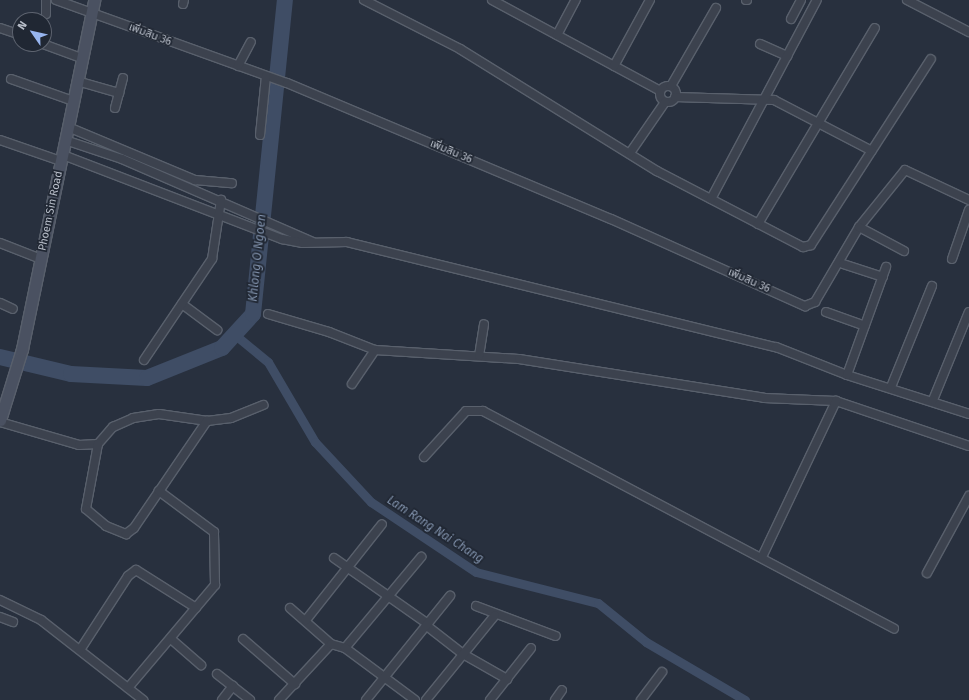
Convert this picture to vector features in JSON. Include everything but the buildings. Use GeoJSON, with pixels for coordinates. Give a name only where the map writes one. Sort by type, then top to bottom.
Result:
{"type":"FeatureCollection","features":[{"type":"Feature","properties":{"kind":"street"},"geometry":{"type":"LineString","coordinates":[[46,0],[46,12]]}},
{"type":"Feature","properties":{"kind":"street","name":"เพิ่มสิน 36"},"geometry":{"type":"LineString","coordinates":[[56,0],[287,83],[604,216],[805,306],[815,302],[859,227]]}},
{"type":"Feature","properties":{"kind":"street","name":"Phoem Sin Road"},"geometry":{"type":"LineString","coordinates":[[0,421],[22,349],[94,0]]}},
{"type":"Feature","properties":{"kind":"street"},"geometry":{"type":"LineString","coordinates":[[364,0],[460,49],[630,153],[711,199],[803,247],[811,245],[931,59]]}},
{"type":"Feature","properties":{"kind":"street"},"geometry":{"type":"LineString","coordinates":[[492,0],[502,2],[557,36],[660,91],[665,102]]}},
{"type":"Feature","properties":{"kind":"street"},"geometry":{"type":"LineString","coordinates":[[557,36],[576,0]]}},
{"type":"Feature","properties":{"kind":"street"},"geometry":{"type":"LineString","coordinates":[[614,66],[650,0]]}},
{"type":"Feature","properties":{"kind":"street"},"geometry":{"type":"LineString","coordinates":[[791,19],[801,0]]}},
{"type":"Feature","properties":{"kind":"street"},"geometry":{"type":"LineString","coordinates":[[711,199],[817,0]]}},
{"type":"Feature","properties":{"kind":"street"},"geometry":{"type":"LineString","coordinates":[[907,0],[969,32]]}},
{"type":"Feature","properties":{"kind":"street"},"geometry":{"type":"LineString","coordinates":[[660,91],[670,86],[716,8]]}},
{"type":"Feature","properties":{"kind":"street"},"geometry":{"type":"LineString","coordinates":[[0,28],[12,32]]}},
{"type":"Feature","properties":{"kind":"street"},"geometry":{"type":"LineString","coordinates":[[758,224],[875,28]]}},
{"type":"Feature","properties":{"kind":"street"},"geometry":{"type":"LineString","coordinates":[[238,66],[251,42]]}},
{"type":"Feature","properties":{"kind":"street"},"geometry":{"type":"LineString","coordinates":[[760,44],[787,56]]}},
{"type":"Feature","properties":{"kind":"street"},"geometry":{"type":"LineString","coordinates":[[52,47],[81,58]]}},
{"type":"Feature","properties":{"kind":"street"},"geometry":{"type":"LineString","coordinates":[[260,135],[267,76]]}},
{"type":"Feature","properties":{"kind":"street"},"geometry":{"type":"LineString","coordinates":[[114,108],[123,78]]}},
{"type":"Feature","properties":{"kind":"street"},"geometry":{"type":"LineString","coordinates":[[11,79],[73,101]]}},
{"type":"Feature","properties":{"kind":"street"},"geometry":{"type":"LineString","coordinates":[[77,81],[119,93]]}},
{"type":"Feature","properties":{"kind":"street"},"geometry":{"type":"LineString","coordinates":[[670,86],[676,97]]}},
{"type":"Feature","properties":{"kind":"street"},"geometry":{"type":"LineString","coordinates":[[630,153],[665,102],[676,97],[764,98],[774,100],[872,151]]}},
{"type":"Feature","properties":{"kind":"street"},"geometry":{"type":"LineString","coordinates":[[68,127],[195,180],[232,183]]}},
{"type":"Feature","properties":{"kind":"street"},"geometry":{"type":"LineString","coordinates":[[0,140],[62,158],[218,213],[282,239],[313,242],[347,242],[488,275],[776,347],[847,375],[933,400],[969,414]]}},
{"type":"Feature","properties":{"kind":"street"},"geometry":{"type":"LineString","coordinates":[[65,140],[221,200],[313,242]]}},
{"type":"Feature","properties":{"kind":"street"},"geometry":{"type":"LineString","coordinates":[[904,251],[859,227],[901,174],[909,170],[969,200]]}},
{"type":"Feature","properties":{"kind":"street"},"geometry":{"type":"LineString","coordinates":[[144,360],[214,256],[218,213],[221,200]]}},
{"type":"Feature","properties":{"kind":"street"},"geometry":{"type":"LineString","coordinates":[[952,259],[969,210]]}},
{"type":"Feature","properties":{"kind":"street"},"geometry":{"type":"LineString","coordinates":[[0,243],[41,259]]}},
{"type":"Feature","properties":{"kind":"street"},"geometry":{"type":"LineString","coordinates":[[843,264],[883,277]]}},
{"type":"Feature","properties":{"kind":"street"},"geometry":{"type":"LineString","coordinates":[[847,375],[886,267]]}},
{"type":"Feature","properties":{"kind":"street"},"geometry":{"type":"LineString","coordinates":[[891,387],[932,286]]}},
{"type":"Feature","properties":{"kind":"street"},"geometry":{"type":"LineString","coordinates":[[0,303],[13,309]]}},
{"type":"Feature","properties":{"kind":"street"},"geometry":{"type":"LineString","coordinates":[[182,304],[216,330]]}},
{"type":"Feature","properties":{"kind":"street"},"geometry":{"type":"LineString","coordinates":[[826,312],[865,326]]}},
{"type":"Feature","properties":{"kind":"street"},"geometry":{"type":"LineString","coordinates":[[933,400],[969,312]]}},
{"type":"Feature","properties":{"kind":"street"},"geometry":{"type":"LineString","coordinates":[[268,314],[335,334],[375,350],[519,358],[764,398],[836,401],[969,446]]}},
{"type":"Feature","properties":{"kind":"street"},"geometry":{"type":"LineString","coordinates":[[479,356],[484,324]]}},
{"type":"Feature","properties":{"kind":"street"},"geometry":{"type":"LineString","coordinates":[[352,384],[375,350]]}},
{"type":"Feature","properties":{"kind":"street"},"geometry":{"type":"LineString","coordinates":[[762,557],[836,401]]}},
{"type":"Feature","properties":{"kind":"street"},"geometry":{"type":"LineString","coordinates":[[207,421],[130,533],[121,534],[90,516],[86,509],[98,444],[113,427],[133,418],[159,414],[207,421],[231,418],[264,405]]}},
{"type":"Feature","properties":{"kind":"street"},"geometry":{"type":"LineString","coordinates":[[424,457],[466,410],[483,411],[762,557],[894,629]]}},
{"type":"Feature","properties":{"kind":"street"},"geometry":{"type":"LineString","coordinates":[[0,421],[79,445],[98,444]]}},
{"type":"Feature","properties":{"kind":"street"},"geometry":{"type":"LineString","coordinates":[[128,688],[171,639],[215,585],[214,532],[159,491]]}},
{"type":"Feature","properties":{"kind":"street"},"geometry":{"type":"LineString","coordinates":[[927,573],[969,496]]}},
{"type":"Feature","properties":{"kind":"street"},"geometry":{"type":"LineString","coordinates":[[306,620],[382,524]]}},
{"type":"Feature","properties":{"kind":"street"},"geometry":{"type":"LineString","coordinates":[[345,648],[421,557]]}},
{"type":"Feature","properties":{"kind":"street"},"geometry":{"type":"LineString","coordinates":[[334,558],[347,570],[427,625],[463,654],[507,679]]}},
{"type":"Feature","properties":{"kind":"street"},"geometry":{"type":"LineString","coordinates":[[80,650],[128,576],[136,570],[196,608]]}},
{"type":"Feature","properties":{"kind":"street"},"geometry":{"type":"LineString","coordinates":[[366,700],[384,675],[450,596]]}},
{"type":"Feature","properties":{"kind":"street"},"geometry":{"type":"LineString","coordinates":[[0,600],[41,620],[143,700]]}},
{"type":"Feature","properties":{"kind":"street"},"geometry":{"type":"LineString","coordinates":[[476,606],[495,615],[556,636]]}},
{"type":"Feature","properties":{"kind":"street"},"geometry":{"type":"LineString","coordinates":[[290,608],[306,620],[331,644],[345,648],[384,675],[415,700]]}},
{"type":"Feature","properties":{"kind":"street"},"geometry":{"type":"LineString","coordinates":[[426,700],[495,615]]}},
{"type":"Feature","properties":{"kind":"street"},"geometry":{"type":"LineString","coordinates":[[0,617],[13,622]]}},
{"type":"Feature","properties":{"kind":"street"},"geometry":{"type":"LineString","coordinates":[[171,639],[201,665]]}},
{"type":"Feature","properties":{"kind":"street"},"geometry":{"type":"LineString","coordinates":[[243,639],[296,684]]}},
{"type":"Feature","properties":{"kind":"street"},"geometry":{"type":"LineString","coordinates":[[279,700],[296,684],[331,644]]}},
{"type":"Feature","properties":{"kind":"street"},"geometry":{"type":"LineString","coordinates":[[490,700],[531,648]]}},
{"type":"Feature","properties":{"kind":"street"},"geometry":{"type":"LineString","coordinates":[[641,700],[662,672]]}},
{"type":"Feature","properties":{"kind":"street"},"geometry":{"type":"LineString","coordinates":[[217,674],[250,700]]}},
{"type":"Feature","properties":{"kind":"street"},"geometry":{"type":"LineString","coordinates":[[222,700],[233,686]]}},
{"type":"Feature","properties":{"kind":"street"},"geometry":{"type":"LineString","coordinates":[[555,700],[562,690]]}},
{"type":"Feature","properties":{"kind":"waterway","name":"Khlong O Ngoen"},"geometry":{"type":"LineString","coordinates":[[0,357],[71,374],[147,378],[222,348],[253,314],[285,0]]}},
{"type":"Feature","properties":{"kind":"waterway","name":"Lam Rang Nai Chang"},"geometry":{"type":"LineString","coordinates":[[234,334],[268,362],[315,442],[371,502],[476,572],[598,603],[646,642],[745,700]]}}]}
